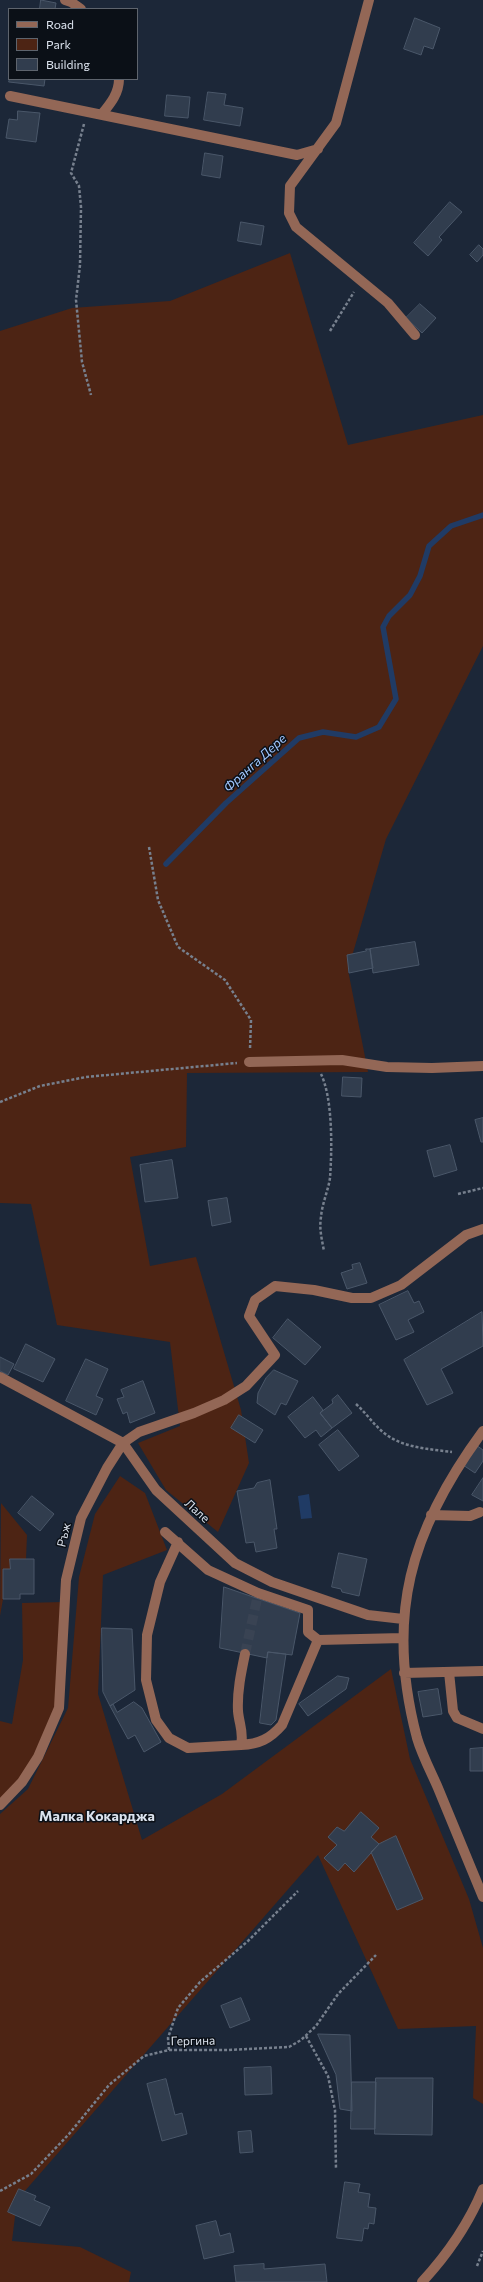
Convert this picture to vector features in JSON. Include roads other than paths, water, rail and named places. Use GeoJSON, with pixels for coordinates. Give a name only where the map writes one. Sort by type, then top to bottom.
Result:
{"type":"FeatureCollection","features":[{"type":"Feature","properties":{"kind":"street"},"geometry":{"type":"LineString","coordinates":[[65,0],[80,8]]}},
{"type":"Feature","properties":{"kind":"street"},"geometry":{"type":"LineString","coordinates":[[369,0],[336,123],[318,150],[290,186],[289,213],[296,227],[388,303],[415,335]]}},
{"type":"Feature","properties":{"kind":"street"},"geometry":{"type":"LineString","coordinates":[[98,113],[113,101],[119,80]]}},
{"type":"Feature","properties":{"kind":"street"},"geometry":{"type":"LineString","coordinates":[[10,96],[297,155],[318,150]]}},
{"type":"Feature","properties":{"kind":"street"},"geometry":{"type":"LineString","coordinates":[[249,1062],[342,1060],[387,1067],[432,1068],[483,1066]]}},
{"type":"Feature","properties":{"kind":"street","name":"Ръж"},"geometry":{"type":"LineString","coordinates":[[0,1804],[22,1782],[34,1763],[59,1708],[60,1663],[68,1574],[81,1518],[107,1468],[123,1443],[139,1432],[194,1413],[224,1400],[246,1386],[275,1355],[249,1316],[255,1300],[275,1286],[314,1290],[352,1298],[371,1298],[402,1285],[466,1235],[483,1229]]}},
{"type":"Feature","properties":{"kind":"street","name":"Лале"},"geometry":{"type":"LineString","coordinates":[[0,1377],[123,1443],[156,1490],[235,1563],[272,1582],[368,1616],[403,1619]]}},
{"type":"Feature","properties":{"kind":"street"},"geometry":{"type":"LineString","coordinates":[[483,1431],[466,1454],[431,1515],[411,1571],[403,1619],[404,1673],[418,1739],[483,1897]]}},
{"type":"Feature","properties":{"kind":"street"},"geometry":{"type":"LineString","coordinates":[[431,1515],[470,1516],[480,1512]]}},
{"type":"Feature","properties":{"kind":"street"},"geometry":{"type":"LineString","coordinates":[[166,1532],[208,1570],[258,1596],[308,1610],[308,1632],[318,1640],[403,1638]]}},
{"type":"Feature","properties":{"kind":"street"},"geometry":{"type":"LineString","coordinates":[[178,1542],[160,1582],[147,1635],[146,1680],[156,1720],[169,1738],[188,1748],[256,1744],[273,1735],[282,1725],[318,1640]]}},
{"type":"Feature","properties":{"kind":"street"},"geometry":{"type":"LineString","coordinates":[[241,1745],[243,1736],[238,1712],[238,1688],[245,1654]]}},
{"type":"Feature","properties":{"kind":"street"},"geometry":{"type":"LineString","coordinates":[[404,1673],[483,1671]]}},
{"type":"Feature","properties":{"kind":"street"},"geometry":{"type":"LineString","coordinates":[[449,1672],[453,1711],[457,1718],[483,1729]]}},
{"type":"Feature","properties":{"kind":"street"},"geometry":{"type":"LineString","coordinates":[[422,2282],[441,2261],[477,2203],[483,2189]]}},
{"type":"Feature","properties":{"kind":"water"},"geometry":{"type":"Polygon","coordinates":[[[309,1494],[312,1518],[301,1519],[298,1496],[309,1494]]]}},
{"type":"Feature","properties":{"kind":"waterway","name":"Франга Дере"},"geometry":{"type":"LineString","coordinates":[[166,864],[226,803],[299,738],[323,732],[356,737],[379,727],[396,699],[383,627],[389,616],[410,595],[420,576],[429,546],[451,526],[483,515]]}},
{"type":"Feature","properties":{"kind":"tunnel"},"geometry":{"type":"LineString","coordinates":[[245,1654],[257,1599]]}},
{"type":"Feature","properties":{"kind":"district","name":"Малка Кокарджа"},"geometry":{"type":"Point","coordinates":[97,1816]}}]}
